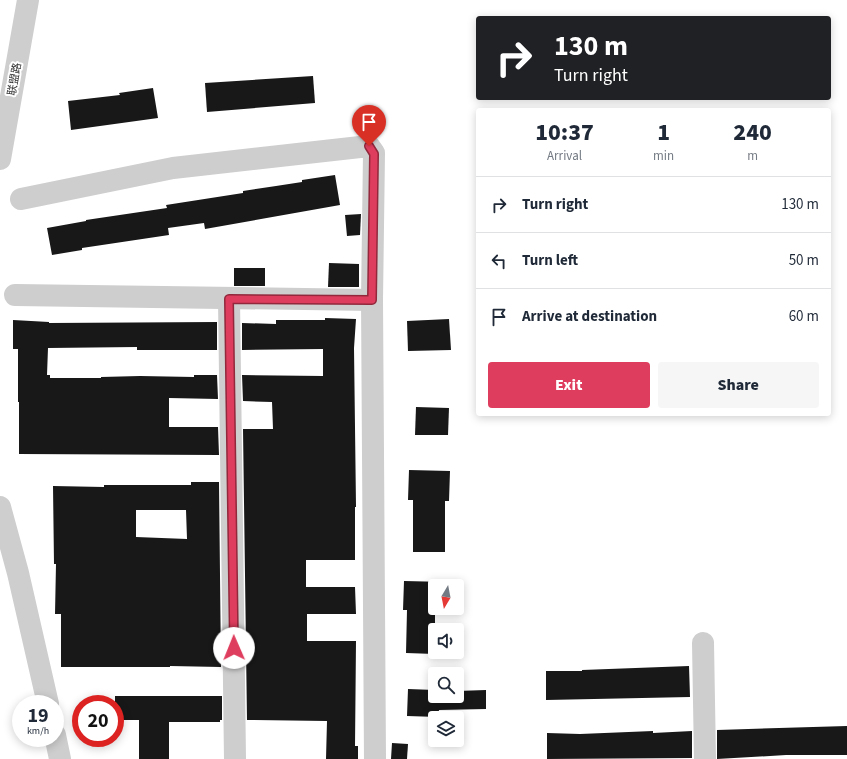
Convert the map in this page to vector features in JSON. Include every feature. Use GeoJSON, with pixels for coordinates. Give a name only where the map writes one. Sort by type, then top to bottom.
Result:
{"type":"FeatureCollection","features":[{"type":"Feature","properties":{"kind":"street","name":"联盟路"},"geometry":{"type":"LineString","coordinates":[[0,159],[28,0]]}},
{"type":"Feature","properties":{"kind":"street"},"geometry":{"type":"LineString","coordinates":[[21,199],[173,168],[369,146],[374,154],[372,300],[375,759]]}},
{"type":"Feature","properties":{"kind":"street"},"geometry":{"type":"LineString","coordinates":[[15,296],[372,300]]}},
{"type":"Feature","properties":{"kind":"street"},"geometry":{"type":"LineString","coordinates":[[229,299],[235,759]]}},
{"type":"Feature","properties":{"kind":"street"},"geometry":{"type":"LineString","coordinates":[[0,507],[18,573],[46,695]]}},
{"type":"Feature","properties":{"kind":"street"},"geometry":{"type":"LineString","coordinates":[[703,643],[705,759]]}},
{"type":"Feature","properties":{"kind":"street"},"geometry":{"type":"LineString","coordinates":[[58,747],[60,759]]}},
{"type":"Feature","properties":{"kind":"building"},"geometry":{"type":"Polygon","coordinates":[[[313,76],[315,103],[207,112],[205,83],[313,76]]]}},
{"type":"Feature","properties":{"kind":"building"},"geometry":{"type":"Polygon","coordinates":[[[153,88],[158,118],[71,130],[68,101],[120,95],[119,93],[153,88]]]}},
{"type":"Feature","properties":{"kind":"building"},"geometry":{"type":"Polygon","coordinates":[[[335,175],[340,205],[205,229],[204,223],[168,228],[169,235],[82,248],[82,250],[52,255],[47,228],[86,220],[167,208],[166,205],[243,193],[243,191],[302,182],[302,180],[335,175]]]}},
{"type":"Feature","properties":{"kind":"building"},"geometry":{"type":"Polygon","coordinates":[[[361,214],[360,235],[347,236],[345,215],[361,214]]]}},
{"type":"Feature","properties":{"kind":"building"},"geometry":{"type":"Polygon","coordinates":[[[329,263],[359,264],[359,287],[328,287],[329,263]]]}},
{"type":"Feature","properties":{"kind":"building"},"geometry":{"type":"Polygon","coordinates":[[[234,268],[265,268],[265,286],[234,286],[234,268]]]}},
{"type":"Feature","properties":{"kind":"building"},"geometry":{"type":"Polygon","coordinates":[[[325,318],[356,319],[354,348],[356,507],[355,560],[306,560],[306,587],[355,587],[356,614],[307,614],[307,641],[356,641],[355,746],[358,746],[358,759],[326,759],[327,721],[247,720],[243,429],[273,429],[272,402],[243,401],[242,375],[323,376],[323,349],[242,350],[242,323],[276,324],[276,320],[325,320],[325,318]]]}},
{"type":"Feature","properties":{"kind":"building"},"geometry":{"type":"Polygon","coordinates":[[[449,319],[451,350],[408,351],[407,321],[449,319]]]}},
{"type":"Feature","properties":{"kind":"building"},"geometry":{"type":"Polygon","coordinates":[[[13,320],[49,323],[217,322],[217,350],[137,350],[137,347],[48,348],[47,375],[50,375],[50,378],[101,378],[140,376],[194,377],[194,375],[217,375],[218,399],[169,398],[169,427],[218,427],[219,455],[19,454],[18,349],[13,349],[13,320]]]}},
{"type":"Feature","properties":{"kind":"building"},"geometry":{"type":"Polygon","coordinates":[[[416,407],[449,408],[448,435],[415,435],[416,407]]]}},
{"type":"Feature","properties":{"kind":"building"},"geometry":{"type":"Polygon","coordinates":[[[409,470],[450,471],[449,501],[445,501],[445,552],[413,552],[413,500],[408,500],[409,470]]]}},
{"type":"Feature","properties":{"kind":"building"},"geometry":{"type":"Polygon","coordinates":[[[191,482],[219,482],[221,667],[61,667],[61,614],[55,614],[56,564],[54,564],[53,486],[104,487],[104,485],[191,485],[191,482]],[[136,510],[136,537],[187,539],[186,510],[136,510]]]}},
{"type":"Feature","properties":{"kind":"building"},"geometry":{"type":"Polygon","coordinates":[[[404,581],[428,582],[428,615],[435,615],[435,623],[428,623],[428,654],[406,653],[407,610],[403,610],[404,581]]]}},
{"type":"Feature","properties":{"kind":"building"},"geometry":{"type":"Polygon","coordinates":[[[689,666],[690,697],[546,700],[546,671],[582,671],[689,666]]]}},
{"type":"Feature","properties":{"kind":"building"},"geometry":{"type":"Polygon","coordinates":[[[408,689],[428,690],[428,703],[464,703],[464,691],[486,690],[486,709],[439,710],[428,711],[428,717],[407,716],[408,689]]]}},
{"type":"Feature","properties":{"kind":"building"},"geometry":{"type":"Polygon","coordinates":[[[124,696],[222,696],[222,720],[220,720],[220,722],[169,722],[169,759],[139,759],[139,720],[124,720],[124,696]]]}},
{"type":"Feature","properties":{"kind":"building"},"geometry":{"type":"Polygon","coordinates":[[[847,726],[847,755],[786,755],[717,759],[717,730],[847,726]]]}},
{"type":"Feature","properties":{"kind":"building"},"geometry":{"type":"Polygon","coordinates":[[[653,731],[653,733],[692,731],[692,758],[547,759],[547,733],[580,734],[653,731]]]}},
{"type":"Feature","properties":{"kind":"building"},"geometry":{"type":"Polygon","coordinates":[[[392,743],[408,744],[407,759],[391,759],[392,743]]]}},
{"type":"Feature","properties":{"kind":"route"},"geometry":{"type":"LineString","coordinates":[[234,648],[229,299],[372,300],[374,154],[369,146]]}}]}
